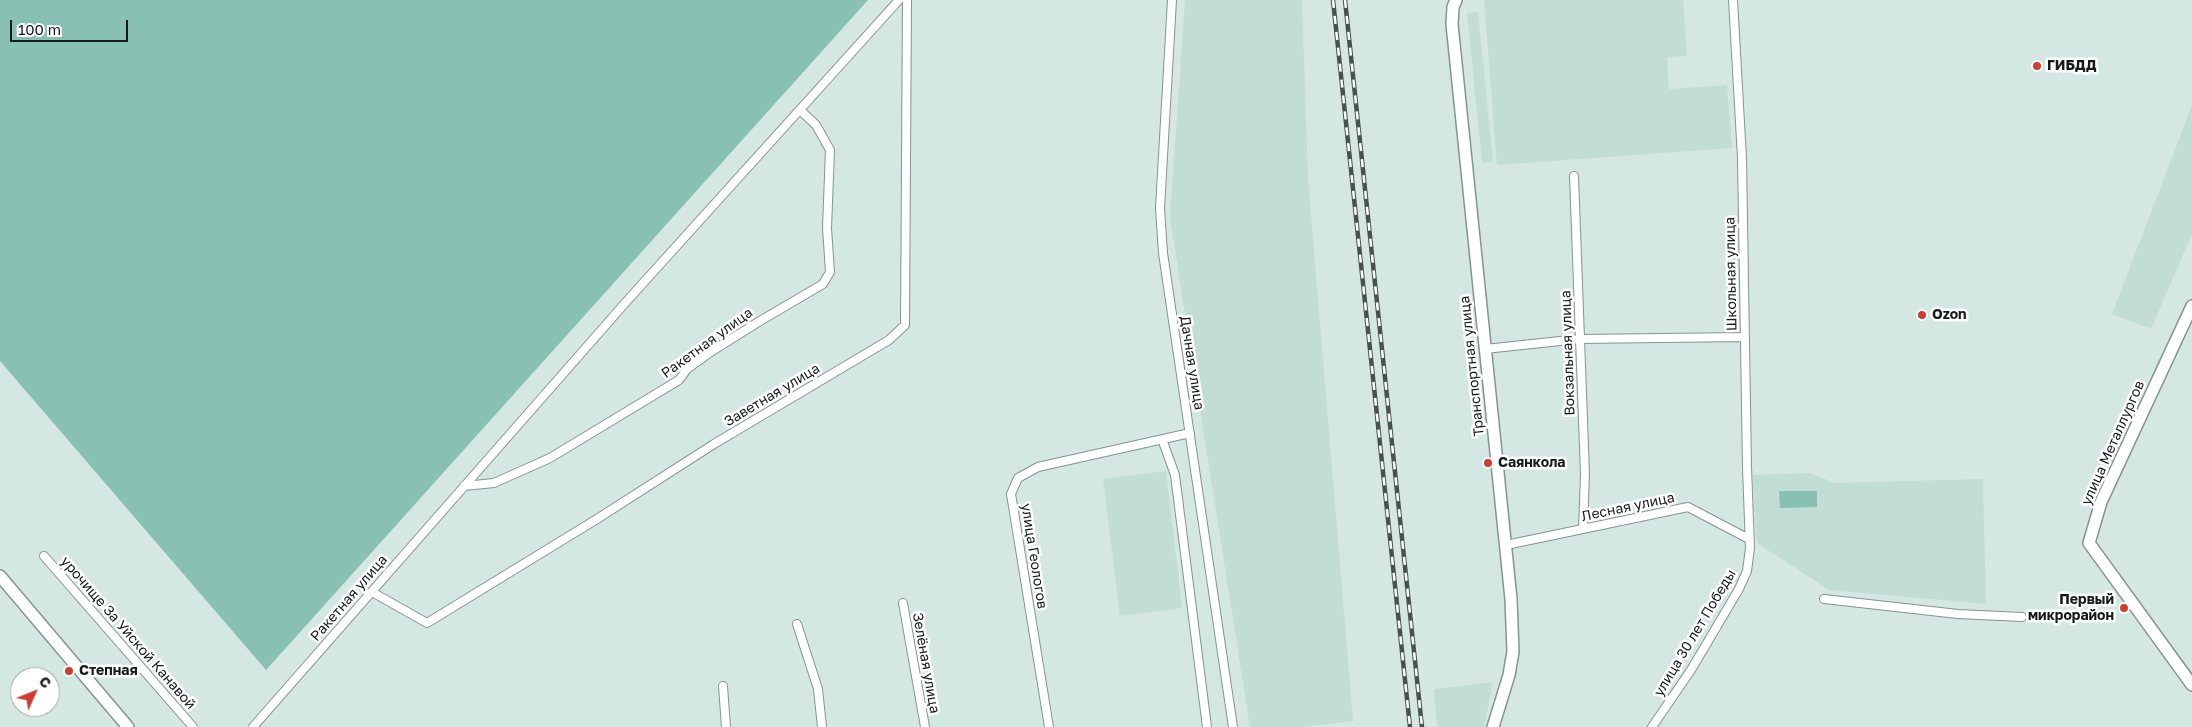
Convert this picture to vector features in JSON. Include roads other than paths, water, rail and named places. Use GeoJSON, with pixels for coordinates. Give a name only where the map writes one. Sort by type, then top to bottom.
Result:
{"type":"FeatureCollection","features":[{"type":"Feature","properties":{"kind":"street","name":"Ракетная улица"},"geometry":{"type":"LineString","coordinates":[[253,727],[626,302],[899,0]]}},
{"type":"Feature","properties":{"kind":"street","name":"Заветная улица"},"geometry":{"type":"LineString","coordinates":[[372,592],[427,623],[597,519],[714,444],[889,340],[905,325],[907,0]]}},
{"type":"Feature","properties":{"kind":"street","name":"Дачная улица"},"geometry":{"type":"LineString","coordinates":[[1172,0],[1160,208],[1162,253],[1233,727]]}},
{"type":"Feature","properties":{"kind":"street","name":"Школьная улица"},"geometry":{"type":"LineString","coordinates":[[1733,0],[1742,158],[1750,548]]}},
{"type":"Feature","properties":{"kind":"street","name":"Транспортная улица"},"geometry":{"type":"LineString","coordinates":[[1454,2],[1452,24],[1512,599],[1513,652],[1509,675],[1493,727]]}},
{"type":"Feature","properties":{"kind":"street","name":"Ракетная улица"},"geometry":{"type":"LineString","coordinates":[[464,486],[494,483],[550,458],[679,380],[687,370],[712,351],[823,284],[830,272],[827,228],[830,150],[816,125],[800,110]]}},
{"type":"Feature","properties":{"kind":"street","name":"Вокзальная улица"},"geometry":{"type":"LineString","coordinates":[[1574,176],[1585,474],[1583,529]]}},
{"type":"Feature","properties":{"kind":"street","name":"улица Металлургов"},"geometry":{"type":"LineString","coordinates":[[2192,306],[2101,502],[2089,543],[2192,685]]}},
{"type":"Feature","properties":{"kind":"street"},"geometry":{"type":"LineString","coordinates":[[1485,349],[1579,339],[1745,336]]}},
{"type":"Feature","properties":{"kind":"street","name":"улица Геологов"},"geometry":{"type":"LineString","coordinates":[[1049,727],[1011,494],[1018,478],[1038,467],[1190,432]]}},
{"type":"Feature","properties":{"kind":"street"},"geometry":{"type":"LineString","coordinates":[[1162,439],[1175,475],[1208,727]]}},
{"type":"Feature","properties":{"kind":"street","name":"Лесная улица"},"geometry":{"type":"LineString","coordinates":[[1506,545],[1688,507],[1749,539]]}},
{"type":"Feature","properties":{"kind":"street","name":"улица 30 лет Победы"},"geometry":{"type":"LineString","coordinates":[[1652,727],[1690,670],[1739,589],[1747,571],[1750,548]]}},
{"type":"Feature","properties":{"kind":"street","name":"урочище За Уйской Канавой"},"geometry":{"type":"LineString","coordinates":[[44,556],[193,727]]}},
{"type":"Feature","properties":{"kind":"street"},"geometry":{"type":"LineString","coordinates":[[0,576],[128,727]]}},
{"type":"Feature","properties":{"kind":"street"},"geometry":{"type":"LineString","coordinates":[[1824,598],[1958,614],[2022,617]]}},
{"type":"Feature","properties":{"kind":"street","name":"Зелёная улица"},"geometry":{"type":"LineString","coordinates":[[903,603],[926,727]]}},
{"type":"Feature","properties":{"kind":"street"},"geometry":{"type":"LineString","coordinates":[[796,624],[818,689],[822,727]]}},
{"type":"Feature","properties":{"kind":"street"},"geometry":{"type":"LineString","coordinates":[[723,686],[726,727]]}},
{"type":"Feature","properties":{"kind":"railway"},"geometry":{"type":"LineString","coordinates":[[1333,0],[1410,727]]}},
{"type":"Feature","properties":{"kind":"railway"},"geometry":{"type":"LineString","coordinates":[[1345,0],[1422,727]]}},
{"type":"Feature","properties":{"kind":"place","name":"ГИБДД"},"geometry":{"type":"Point","coordinates":[2037,66]}},
{"type":"Feature","properties":{"kind":"place","name":"Ozon"},"geometry":{"type":"Point","coordinates":[1922,315]}},
{"type":"Feature","properties":{"kind":"place","name":"Саянкола"},"geometry":{"type":"Point","coordinates":[1488,463]}},
{"type":"Feature","properties":{"kind":"place","name":"Первый микрорайон"},"geometry":{"type":"Point","coordinates":[2124,608]}},
{"type":"Feature","properties":{"kind":"place","name":"Степная"},"geometry":{"type":"Point","coordinates":[69,671]}}]}
